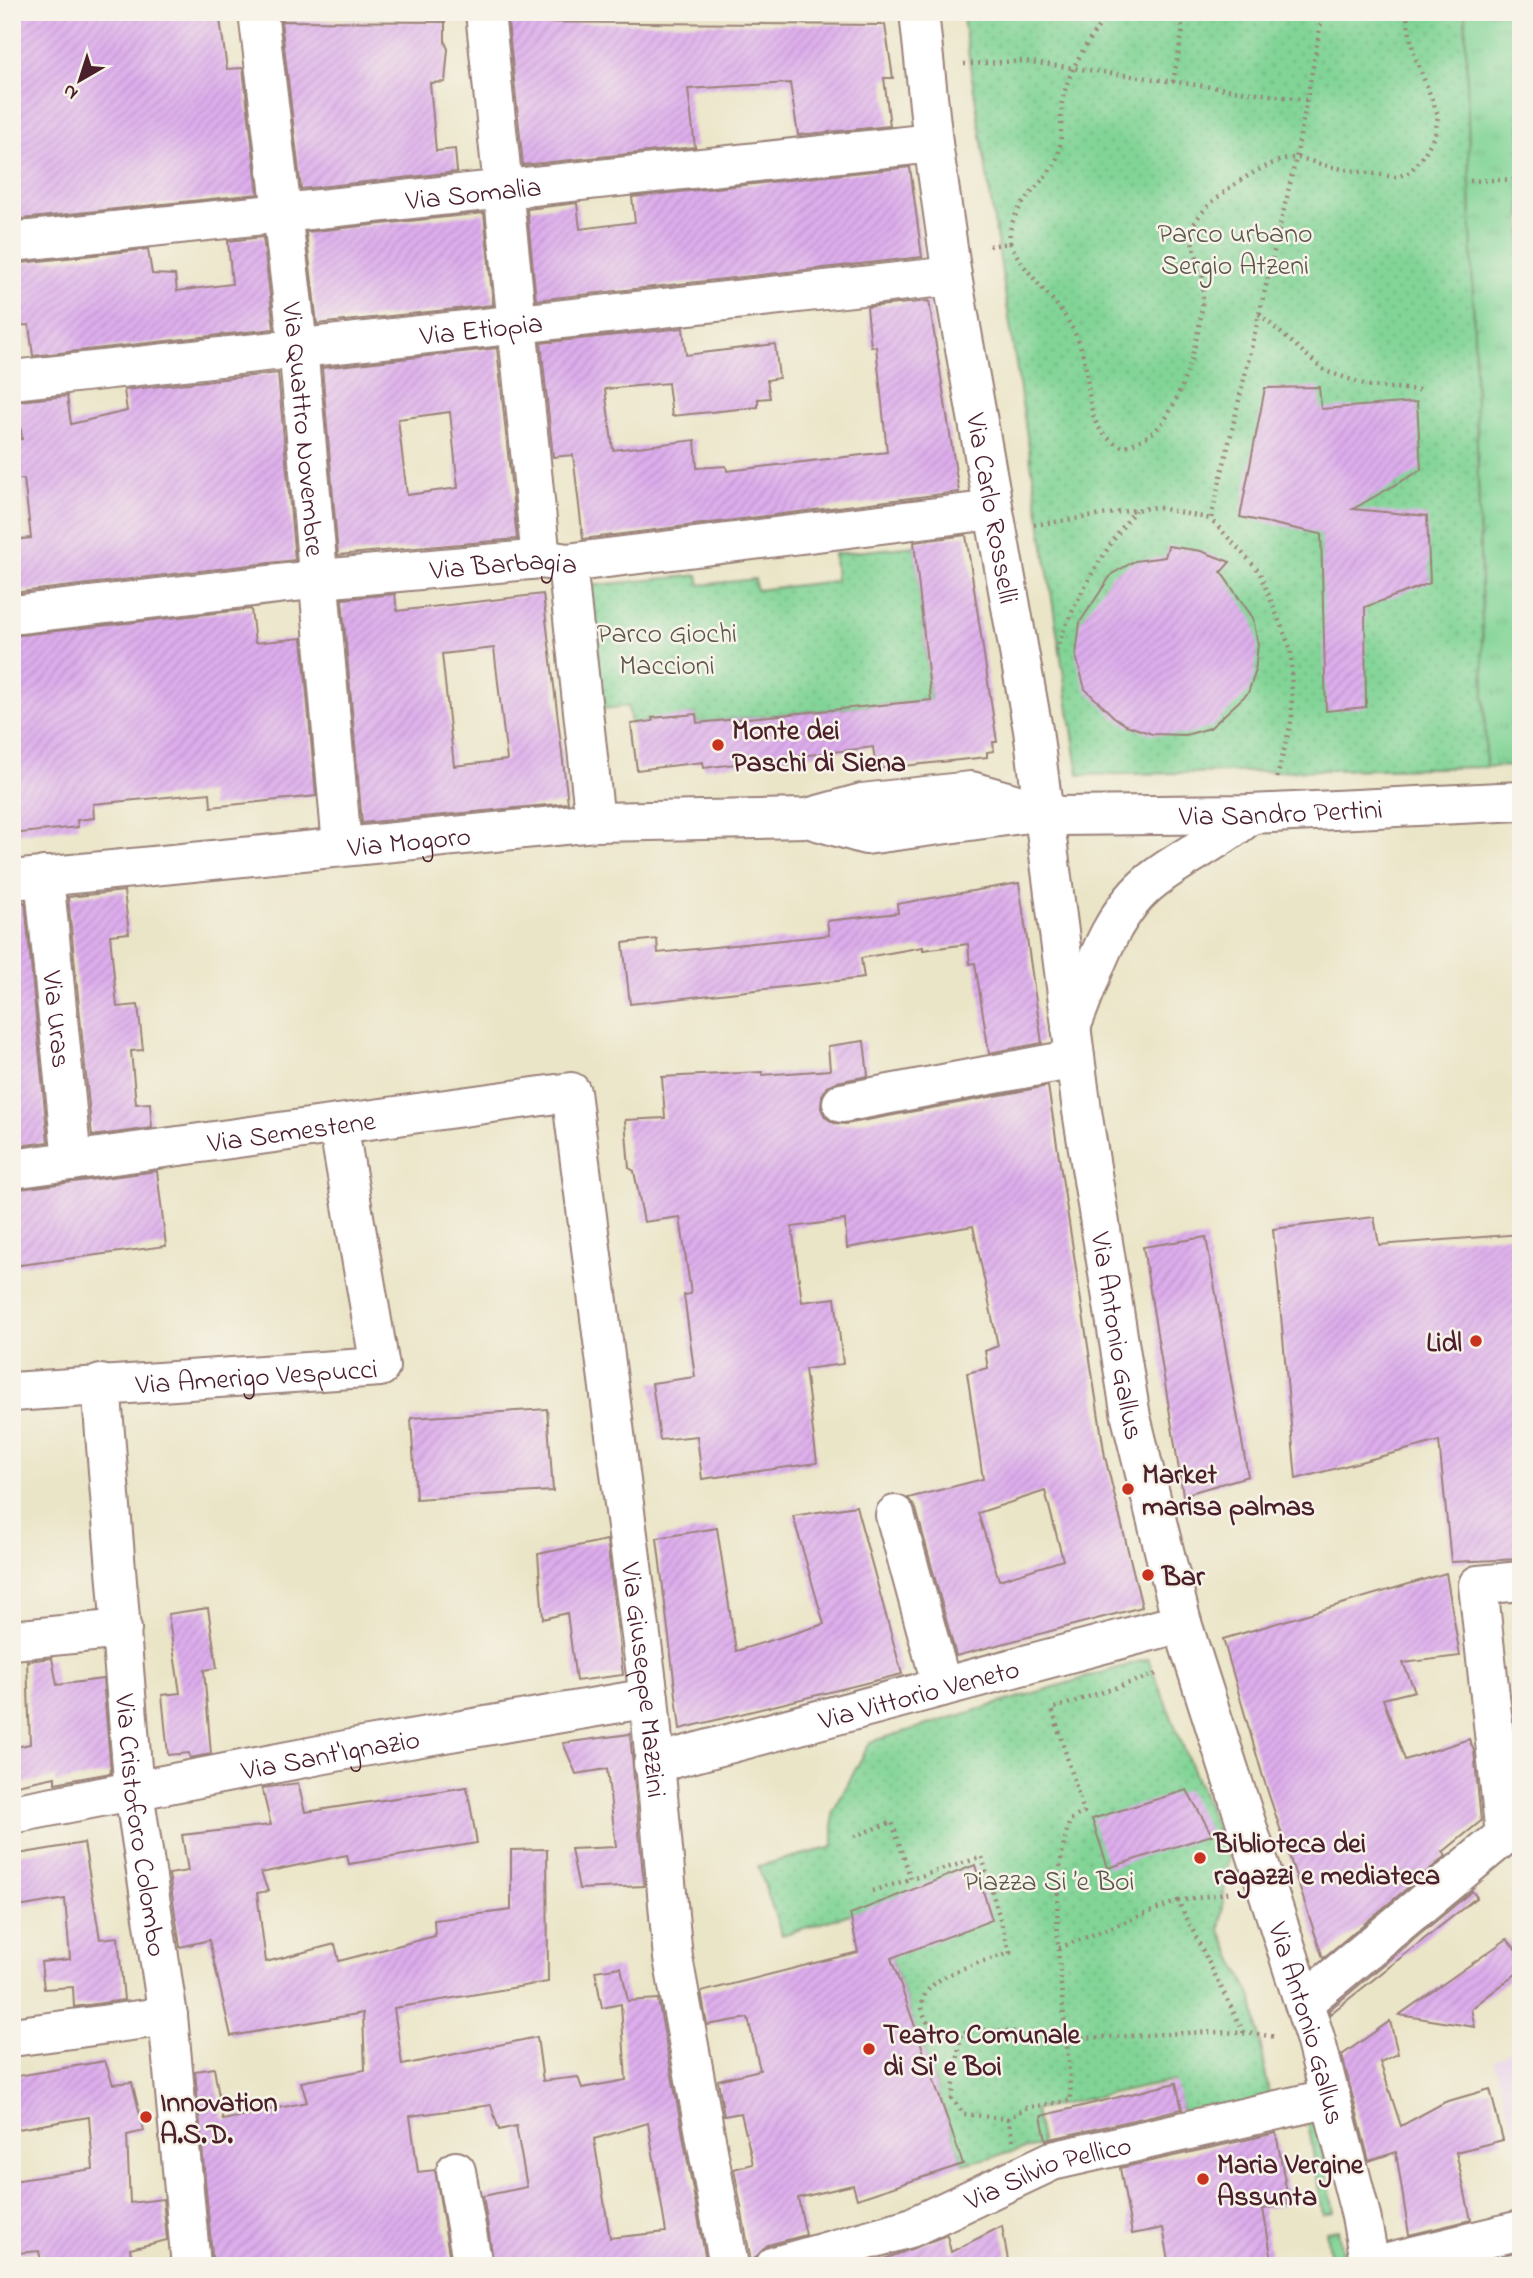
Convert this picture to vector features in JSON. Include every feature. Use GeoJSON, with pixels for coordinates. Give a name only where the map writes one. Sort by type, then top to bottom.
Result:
{"type":"FeatureCollection","features":[{"type":"Feature","properties":{"kind":"street","name":"Via Quattro Novembre"},"geometry":{"type":"LineString","coordinates":[[258,12],[298,346],[321,579],[342,846]]}},
{"type":"Feature","properties":{"kind":"street"},"geometry":{"type":"LineString","coordinates":[[485,12],[516,324],[595,822]]}},
{"type":"Feature","properties":{"kind":"street","name":"Via Carlo Rosselli"},"geometry":{"type":"LineString","coordinates":[[919,12],[933,143],[952,276],[1033,730],[1041,811],[1071,1031]]}},
{"type":"Feature","properties":{"kind":"street","name":"Via Somalia"},"geometry":{"type":"LineString","coordinates":[[12,242],[933,143]]}},
{"type":"Feature","properties":{"kind":"street","name":"Via Etiopia"},"geometry":{"type":"LineString","coordinates":[[12,380],[298,346],[952,276]]}},
{"type":"Feature","properties":{"kind":"street","name":"Via Barbagia"},"geometry":{"type":"LineString","coordinates":[[12,615],[321,579],[554,561],[993,510]]}},
{"type":"Feature","properties":{"kind":"street","name":"Via Sandro Pertini"},"geometry":{"type":"LineString","coordinates":[[1041,811],[1059,816],[1251,814],[1521,801]]}},
{"type":"Feature","properties":{"kind":"street","name":"Via Mogoro"},"geometry":{"type":"LineString","coordinates":[[28,878],[595,822],[807,818],[866,835],[1041,811]]}},
{"type":"Feature","properties":{"kind":"street"},"geometry":{"type":"LineString","coordinates":[[842,1103],[1071,1031],[1108,936],[1129,904],[1150,881],[1183,858],[1228,834],[1251,814]]}},
{"type":"Feature","properties":{"kind":"street","name":"Via Uras"},"geometry":{"type":"LineString","coordinates":[[28,878],[72,1161]]}},
{"type":"Feature","properties":{"kind":"street","name":"Via Antonio Gallus"},"geometry":{"type":"LineString","coordinates":[[1071,1031],[1131,1417],[1182,1623],[1304,2002],[1331,2098],[1371,2266]]}},
{"type":"Feature","properties":{"kind":"street","name":"Via Semestene"},"geometry":{"type":"LineString","coordinates":[[12,1169],[571,1092]]}},
{"type":"Feature","properties":{"kind":"street","name":"Via Giuseppe Mazzini"},"geometry":{"type":"LineString","coordinates":[[571,1092],[649,1698],[673,1958],[729,2266]]}},
{"type":"Feature","properties":{"kind":"street","name":"Via Amerigo Vespucci"},"geometry":{"type":"LineString","coordinates":[[12,1392],[380,1367],[338,1124]]}},
{"type":"Feature","properties":{"kind":"street","name":"Via Cristoforo Colombo"},"geometry":{"type":"LineString","coordinates":[[101,1384],[134,1792],[167,2016],[191,2266]]}},
{"type":"Feature","properties":{"kind":"street"},"geometry":{"type":"LineString","coordinates":[[895,1515],[942,1687]]}},
{"type":"Feature","properties":{"kind":"street"},"geometry":{"type":"LineString","coordinates":[[1304,2002],[1513,1834],[1478,1585],[1521,1581]]}},
{"type":"Feature","properties":{"kind":"street","name":"Via Vittorio Veneto"},"geometry":{"type":"LineString","coordinates":[[653,1764],[1182,1623]]}},
{"type":"Feature","properties":{"kind":"street"},"geometry":{"type":"LineString","coordinates":[[12,1640],[122,1629]]}},
{"type":"Feature","properties":{"kind":"street","name":"Via Sant'Ignazio"},"geometry":{"type":"LineString","coordinates":[[12,1814],[351,1749],[649,1698]]}},
{"type":"Feature","properties":{"kind":"street"},"geometry":{"type":"LineString","coordinates":[[12,2037],[167,2016]]}},
{"type":"Feature","properties":{"kind":"street","name":"Via Silvio Pellico"},"geometry":{"type":"LineString","coordinates":[[775,2266],[910,2228],[1036,2168],[1331,2098]]}},
{"type":"Feature","properties":{"kind":"street"},"geometry":{"type":"LineString","coordinates":[[456,2171],[473,2266]]}},
{"type":"Feature","properties":{"kind":"street"},"geometry":{"type":"LineString","coordinates":[[1371,2266],[1521,2230]]}},
{"type":"Feature","properties":{"kind":"path"},"geometry":{"type":"LineString","coordinates":[[1109,12],[1087,42],[1063,98],[1055,163],[1013,218],[1008,230],[1010,243],[1017,257],[1055,300],[1073,328],[1083,355],[1094,420],[1106,440],[1123,447],[1142,440],[1162,423],[1175,402],[1188,366],[1198,328],[1203,279],[1192,239],[1194,226],[1208,207],[1232,186],[1269,165],[1296,158],[1397,177],[1410,172],[1423,156],[1435,135],[1438,116],[1413,51],[1406,12]]}},
{"type":"Feature","properties":{"kind":"path"},"geometry":{"type":"LineString","coordinates":[[1173,82],[1183,29],[1177,12]]}},
{"type":"Feature","properties":{"kind":"path"},"geometry":{"type":"LineString","coordinates":[[1211,519],[1296,158],[1322,12]]}},
{"type":"Feature","properties":{"kind":"path"},"geometry":{"type":"LineString","coordinates":[[964,64],[1023,61],[1306,100]]}},
{"type":"Feature","properties":{"kind":"path"},"geometry":{"type":"LineString","coordinates":[[1469,181],[1521,179]]}},
{"type":"Feature","properties":{"kind":"path"},"geometry":{"type":"LineString","coordinates":[[989,246],[1010,243]]}},
{"type":"Feature","properties":{"kind":"path"},"geometry":{"type":"LineString","coordinates":[[1259,314],[1325,371],[1370,386],[1420,390]]}},
{"type":"Feature","properties":{"kind":"path"},"geometry":{"type":"LineString","coordinates":[[1033,525],[1155,507],[1211,519],[1259,571],[1292,650],[1292,718],[1277,779]]}},
{"type":"Feature","properties":{"kind":"path"},"geometry":{"type":"LineString","coordinates":[[1054,659],[1067,622],[1098,559],[1136,510]]}},
{"type":"Feature","properties":{"kind":"path"},"geometry":{"type":"LineString","coordinates":[[1143,1634],[1160,1675],[1052,1709],[1084,1812],[1070,1820],[1060,1854],[1059,1948],[1068,2037],[1071,2100],[1025,2108],[1008,2119],[964,2113],[952,2099],[961,2033],[977,2029],[1068,2037],[1244,2033],[1276,2037],[1279,2049]]}},
{"type":"Feature","properties":{"kind":"path"},"geometry":{"type":"LineString","coordinates":[[854,1836],[892,1822],[911,1879]]}},
{"type":"Feature","properties":{"kind":"path"},"geometry":{"type":"LineString","coordinates":[[872,1891],[982,1857],[1010,1953],[947,1974],[932,1985],[923,2001],[925,2018],[933,2030],[943,2037],[960,2037]]}},
{"type":"Feature","properties":{"kind":"path"},"geometry":{"type":"LineString","coordinates":[[1059,1948],[1178,1902],[1244,2033]]}},
{"type":"Feature","properties":{"kind":"path"},"geometry":{"type":"LineString","coordinates":[[1008,2119],[1036,2168]]}},
{"type":"Feature","properties":{"kind":"shaded area"},"geometry":{"type":"Polygon","coordinates":[[[1521,2045],[1521,2145],[1518,2146],[1494,2061],[1521,2045]]]}},
{"type":"Feature","properties":{"kind":"green space","name":"Parco urbano Sergio Atzeni"},"geometry":{"type":"Polygon","coordinates":[[[962,12],[1465,12],[1486,767],[1079,775],[962,12]]]}},
{"type":"Feature","properties":{"kind":"green space"},"geometry":{"type":"Polygon","coordinates":[[[1465,12],[1521,12],[1521,766],[1486,767],[1465,12]]]}},
{"type":"Feature","properties":{"kind":"green space","name":"Parco Giochi Maccioni"},"geometry":{"type":"Polygon","coordinates":[[[915,546],[931,700],[697,723],[696,714],[631,724],[628,706],[602,709],[589,586],[698,575],[700,585],[755,579],[756,590],[836,581],[834,554],[915,546]]]}},
{"type":"Feature","properties":{"kind":"green space","name":"Piazza Si ’e Boi"},"geometry":{"type":"Polygon","coordinates":[[[1148,1659],[1228,1858],[1220,1931],[1253,2000],[1270,2100],[1184,2117],[1174,2081],[1035,2110],[1042,2145],[963,2164],[873,1907],[782,1935],[758,1866],[833,1847],[833,1812],[870,1742],[1148,1659]]]}},
{"type":"Feature","properties":{"kind":"green space"},"geometry":{"type":"Polygon","coordinates":[[[1315,2114],[1334,2212],[1323,2214],[1307,2116],[1315,2114]]]}},
{"type":"Feature","properties":{"kind":"green space"},"geometry":{"type":"Polygon","coordinates":[[[1338,2229],[1344,2266],[1331,2266],[1326,2231],[1338,2229]]]}},
{"type":"Feature","properties":{"kind":"building"},"geometry":{"type":"Polygon","coordinates":[[[219,12],[227,69],[243,68],[258,194],[12,220],[12,96],[19,95],[12,14],[219,12]]]}},
{"type":"Feature","properties":{"kind":"building"},"geometry":{"type":"Polygon","coordinates":[[[281,21],[445,22],[445,42],[448,49],[445,82],[430,83],[436,151],[455,149],[457,172],[301,189],[281,21]]]}},
{"type":"Feature","properties":{"kind":"building"},"geometry":{"type":"Polygon","coordinates":[[[508,22],[885,25],[893,78],[884,78],[890,126],[798,135],[790,83],[688,89],[695,147],[523,165],[508,22]]]}},
{"type":"Feature","properties":{"kind":"building"},"geometry":{"type":"Polygon","coordinates":[[[910,167],[922,257],[536,300],[527,209],[577,203],[580,229],[635,222],[632,197],[910,167]]]}},
{"type":"Feature","properties":{"kind":"building"},"geometry":{"type":"Polygon","coordinates":[[[484,213],[493,305],[317,324],[306,232],[484,213]]]}},
{"type":"Feature","properties":{"kind":"building"},"geometry":{"type":"Polygon","coordinates":[[[263,237],[274,329],[33,356],[29,325],[12,326],[12,264],[148,249],[152,274],[175,275],[177,291],[232,284],[228,241],[263,237]]]}},
{"type":"Feature","properties":{"kind":"building"},"geometry":{"type":"Polygon","coordinates":[[[929,301],[959,492],[583,539],[573,455],[553,457],[541,343],[683,328],[686,355],[775,344],[779,378],[767,380],[770,398],[758,399],[758,407],[672,416],[668,383],[605,389],[613,450],[695,440],[697,468],[726,466],[727,471],[887,452],[876,346],[871,347],[867,307],[929,301]]]}},
{"type":"Feature","properties":{"kind":"building"},"geometry":{"type":"Polygon","coordinates":[[[497,348],[517,539],[338,555],[322,368],[497,348]],[[450,412],[398,419],[407,495],[458,488],[450,412]]]}},
{"type":"Feature","properties":{"kind":"building"},"geometry":{"type":"Polygon","coordinates":[[[278,373],[295,560],[12,593],[12,540],[31,538],[24,479],[12,480],[12,440],[22,439],[18,401],[67,396],[71,424],[127,411],[124,390],[278,373]]]}},
{"type":"Feature","properties":{"kind":"building"},"geometry":{"type":"Polygon","coordinates":[[[1319,387],[1321,409],[1417,402],[1421,470],[1353,509],[1427,516],[1430,583],[1365,607],[1366,707],[1326,711],[1321,534],[1240,517],[1265,388],[1319,387]]]}},
{"type":"Feature","properties":{"kind":"building"},"geometry":{"type":"Polygon","coordinates":[[[966,535],[997,742],[993,742],[994,751],[987,752],[987,757],[876,769],[873,747],[704,768],[703,762],[637,770],[631,724],[653,721],[652,718],[696,714],[697,723],[931,700],[914,542],[966,535]]]}},
{"type":"Feature","properties":{"kind":"building"},"geometry":{"type":"Polygon","coordinates":[[[1168,546],[1201,551],[1230,562],[1221,572],[1253,618],[1258,644],[1255,673],[1248,693],[1210,728],[1186,735],[1152,734],[1126,725],[1114,717],[1085,689],[1076,656],[1080,622],[1112,574],[1135,561],[1165,557],[1168,546]]]}},
{"type":"Feature","properties":{"kind":"building"},"geometry":{"type":"Polygon","coordinates":[[[395,594],[397,611],[543,594],[568,803],[362,823],[342,599],[395,594]],[[494,648],[442,654],[454,766],[507,760],[494,648]]]}},
{"type":"Feature","properties":{"kind":"building"},"geometry":{"type":"Polygon","coordinates":[[[251,609],[255,643],[302,638],[316,796],[211,807],[210,793],[93,804],[94,818],[77,820],[78,827],[12,834],[12,636],[251,609]]]}},
{"type":"Feature","properties":{"kind":"building"},"geometry":{"type":"Polygon","coordinates":[[[1019,883],[1042,1043],[989,1053],[975,963],[970,964],[968,944],[923,950],[923,947],[861,958],[864,978],[630,1004],[623,943],[657,939],[658,953],[829,935],[827,921],[898,913],[897,904],[1019,883]]]}},
{"type":"Feature","properties":{"kind":"building"},"geometry":{"type":"Polygon","coordinates":[[[124,891],[129,933],[110,935],[117,1007],[138,1005],[143,1050],[131,1051],[136,1104],[150,1103],[152,1128],[92,1136],[68,897],[124,891]]]}},
{"type":"Feature","properties":{"kind":"building"},"geometry":{"type":"Polygon","coordinates":[[[25,902],[48,1142],[12,1147],[12,904],[25,902]]]}},
{"type":"Feature","properties":{"kind":"building"},"geometry":{"type":"Polygon","coordinates":[[[864,1041],[868,1076],[828,1086],[822,1095],[821,1108],[825,1117],[834,1123],[846,1124],[1048,1086],[1105,1457],[1142,1607],[956,1656],[916,1509],[908,1498],[983,1479],[967,1373],[988,1368],[985,1351],[998,1346],[973,1226],[847,1248],[845,1220],[792,1227],[802,1302],[835,1298],[843,1364],[805,1369],[817,1463],[702,1479],[697,1436],[660,1440],[652,1383],[695,1377],[684,1295],[691,1294],[680,1217],[644,1222],[634,1171],[629,1168],[625,1120],[665,1118],[662,1077],[762,1072],[762,1075],[830,1070],[828,1046],[864,1041]],[[1045,1491],[978,1513],[999,1580],[1063,1560],[1045,1491]]]}},
{"type":"Feature","properties":{"kind":"building"},"geometry":{"type":"Polygon","coordinates":[[[157,1171],[166,1246],[12,1266],[12,1190],[157,1171]]]}},
{"type":"Feature","properties":{"kind":"building"},"geometry":{"type":"Polygon","coordinates":[[[1374,1217],[1379,1245],[1521,1234],[1521,1559],[1451,1562],[1439,1441],[1296,1479],[1273,1229],[1374,1217]]]}},
{"type":"Feature","properties":{"kind":"building"},"geometry":{"type":"Polygon","coordinates":[[[1206,1237],[1248,1476],[1183,1495],[1143,1247],[1206,1237]]]}},
{"type":"Feature","properties":{"kind":"building"},"geometry":{"type":"Polygon","coordinates":[[[547,1409],[553,1491],[416,1499],[411,1418],[547,1409]]]}},
{"type":"Feature","properties":{"kind":"building"},"geometry":{"type":"Polygon","coordinates":[[[856,1506],[902,1674],[680,1729],[657,1538],[717,1528],[736,1651],[824,1624],[793,1516],[856,1506]]]}},
{"type":"Feature","properties":{"kind":"building"},"geometry":{"type":"Polygon","coordinates":[[[607,1540],[623,1675],[576,1681],[567,1613],[543,1619],[538,1554],[607,1540]]]}},
{"type":"Feature","properties":{"kind":"building"},"geometry":{"type":"Polygon","coordinates":[[[1446,1573],[1460,1656],[1403,1663],[1415,1691],[1383,1699],[1405,1760],[1469,1739],[1474,1751],[1481,1821],[1443,1852],[1446,1856],[1323,1958],[1263,1777],[1223,1639],[1446,1573]]]}},
{"type":"Feature","properties":{"kind":"building"},"geometry":{"type":"Polygon","coordinates":[[[208,1608],[217,1668],[204,1670],[211,1754],[190,1758],[189,1753],[168,1755],[162,1695],[180,1693],[168,1614],[208,1608]]]}},
{"type":"Feature","properties":{"kind":"building"},"geometry":{"type":"Polygon","coordinates":[[[52,1658],[57,1685],[103,1679],[111,1773],[55,1783],[55,1777],[12,1786],[12,1748],[30,1744],[27,1661],[52,1658]]]}},
{"type":"Feature","properties":{"kind":"building"},"geometry":{"type":"Polygon","coordinates":[[[630,1734],[644,1886],[579,1889],[571,1849],[616,1847],[607,1769],[576,1774],[563,1743],[630,1734]]]}},
{"type":"Feature","properties":{"kind":"building"},"geometry":{"type":"Polygon","coordinates":[[[298,1783],[305,1812],[467,1787],[477,1843],[349,1864],[347,1855],[261,1873],[268,1891],[257,1893],[266,1962],[335,1944],[339,1961],[435,1936],[434,1920],[511,1910],[511,1850],[547,1849],[548,1982],[394,2008],[402,2065],[537,2037],[543,2081],[578,2077],[582,2088],[626,2080],[621,2004],[602,2008],[595,1971],[621,1967],[628,2001],[658,1999],[707,2266],[494,2266],[483,2196],[527,2187],[516,2126],[499,2130],[491,2105],[410,2116],[418,2172],[435,2170],[451,2266],[213,2266],[195,2071],[214,2068],[223,2120],[307,2102],[301,2082],[365,2070],[363,2013],[231,2036],[209,1940],[180,1947],[169,1874],[188,1871],[182,1835],[271,1825],[262,1788],[298,1783]],[[648,2123],[594,2139],[610,2238],[666,2232],[648,2123]]]}},
{"type":"Feature","properties":{"kind":"building"},"geometry":{"type":"Polygon","coordinates":[[[1187,1790],[1212,1835],[1108,1868],[1092,1819],[1187,1790]]]}},
{"type":"Feature","properties":{"kind":"building"},"geometry":{"type":"Polygon","coordinates":[[[84,1843],[100,1939],[118,1937],[124,2000],[74,2007],[73,1987],[44,1989],[41,1962],[70,1959],[65,1899],[12,1908],[12,1855],[84,1843]]]}},
{"type":"Feature","properties":{"kind":"building"},"geometry":{"type":"Polygon","coordinates":[[[975,1865],[992,1920],[891,1958],[963,2164],[857,2199],[853,2185],[798,2198],[806,2235],[768,2245],[751,2262],[734,2169],[753,2164],[741,2113],[724,2116],[718,2080],[760,2070],[748,2018],[707,2025],[701,1992],[858,1952],[850,1914],[975,1865]]]}},
{"type":"Feature","properties":{"kind":"building"},"geometry":{"type":"Polygon","coordinates":[[[1472,1891],[1477,1897],[1330,2014],[1329,2010],[1472,1891]]]}},
{"type":"Feature","properties":{"kind":"building"},"geometry":{"type":"Polygon","coordinates":[[[1507,1939],[1521,1956],[1521,1970],[1471,2009],[1475,2027],[1399,2015],[1507,1939]]]}},
{"type":"Feature","properties":{"kind":"building"},"geometry":{"type":"Polygon","coordinates":[[[1390,2021],[1398,2054],[1380,2062],[1401,2126],[1445,2102],[1490,2089],[1503,2140],[1456,2152],[1471,2220],[1409,2235],[1396,2152],[1369,2161],[1342,2055],[1390,2021]]]}},
{"type":"Feature","properties":{"kind":"building"},"geometry":{"type":"Polygon","coordinates":[[[105,2061],[113,2084],[132,2082],[144,2131],[127,2135],[130,2203],[163,2199],[167,2240],[130,2249],[133,2266],[42,2266],[39,2251],[18,2253],[12,2181],[93,2169],[89,2117],[12,2130],[12,2077],[105,2061]]]}},
{"type":"Feature","properties":{"kind":"building"},"geometry":{"type":"Polygon","coordinates":[[[1176,2083],[1182,2109],[1046,2140],[1041,2116],[1176,2083]]]}},
{"type":"Feature","properties":{"kind":"building","name":"Maria Vergine Assunta"},"geometry":{"type":"Polygon","coordinates":[[[1276,2133],[1289,2204],[1263,2209],[1273,2266],[1170,2266],[1163,2228],[1132,2234],[1120,2168],[1276,2133]]]}},
{"type":"Feature","properties":{"kind":"building"},"geometry":{"type":"Polygon","coordinates":[[[1002,2226],[1009,2266],[867,2266],[947,2235],[951,2252],[1002,2226]]]}},
{"type":"Feature","properties":{"kind":"place","name":"Monte dei Paschi di Siena"},"geometry":{"type":"Point","coordinates":[718,745]}},
{"type":"Feature","properties":{"kind":"place","name":"Lidl"},"geometry":{"type":"Point","coordinates":[1476,1341]}},
{"type":"Feature","properties":{"kind":"place","name":"Market marisa palmas"},"geometry":{"type":"Point","coordinates":[1128,1489]}},
{"type":"Feature","properties":{"kind":"place","name":"Bar"},"geometry":{"type":"Point","coordinates":[1148,1575]}},
{"type":"Feature","properties":{"kind":"place","name":"Biblioteca dei ragazzi e mediateca"},"geometry":{"type":"Point","coordinates":[1200,1858]}},
{"type":"Feature","properties":{"kind":"place","name":"Teatro Comunale di Si' e Boi"},"geometry":{"type":"Point","coordinates":[869,2049]}},
{"type":"Feature","properties":{"kind":"place","name":"Innovation A.S.D."},"geometry":{"type":"Point","coordinates":[146,2117]}},
{"type":"Feature","properties":{"kind":"place","name":"Maria Vergine Assunta"},"geometry":{"type":"Point","coordinates":[1203,2179]}}]}
